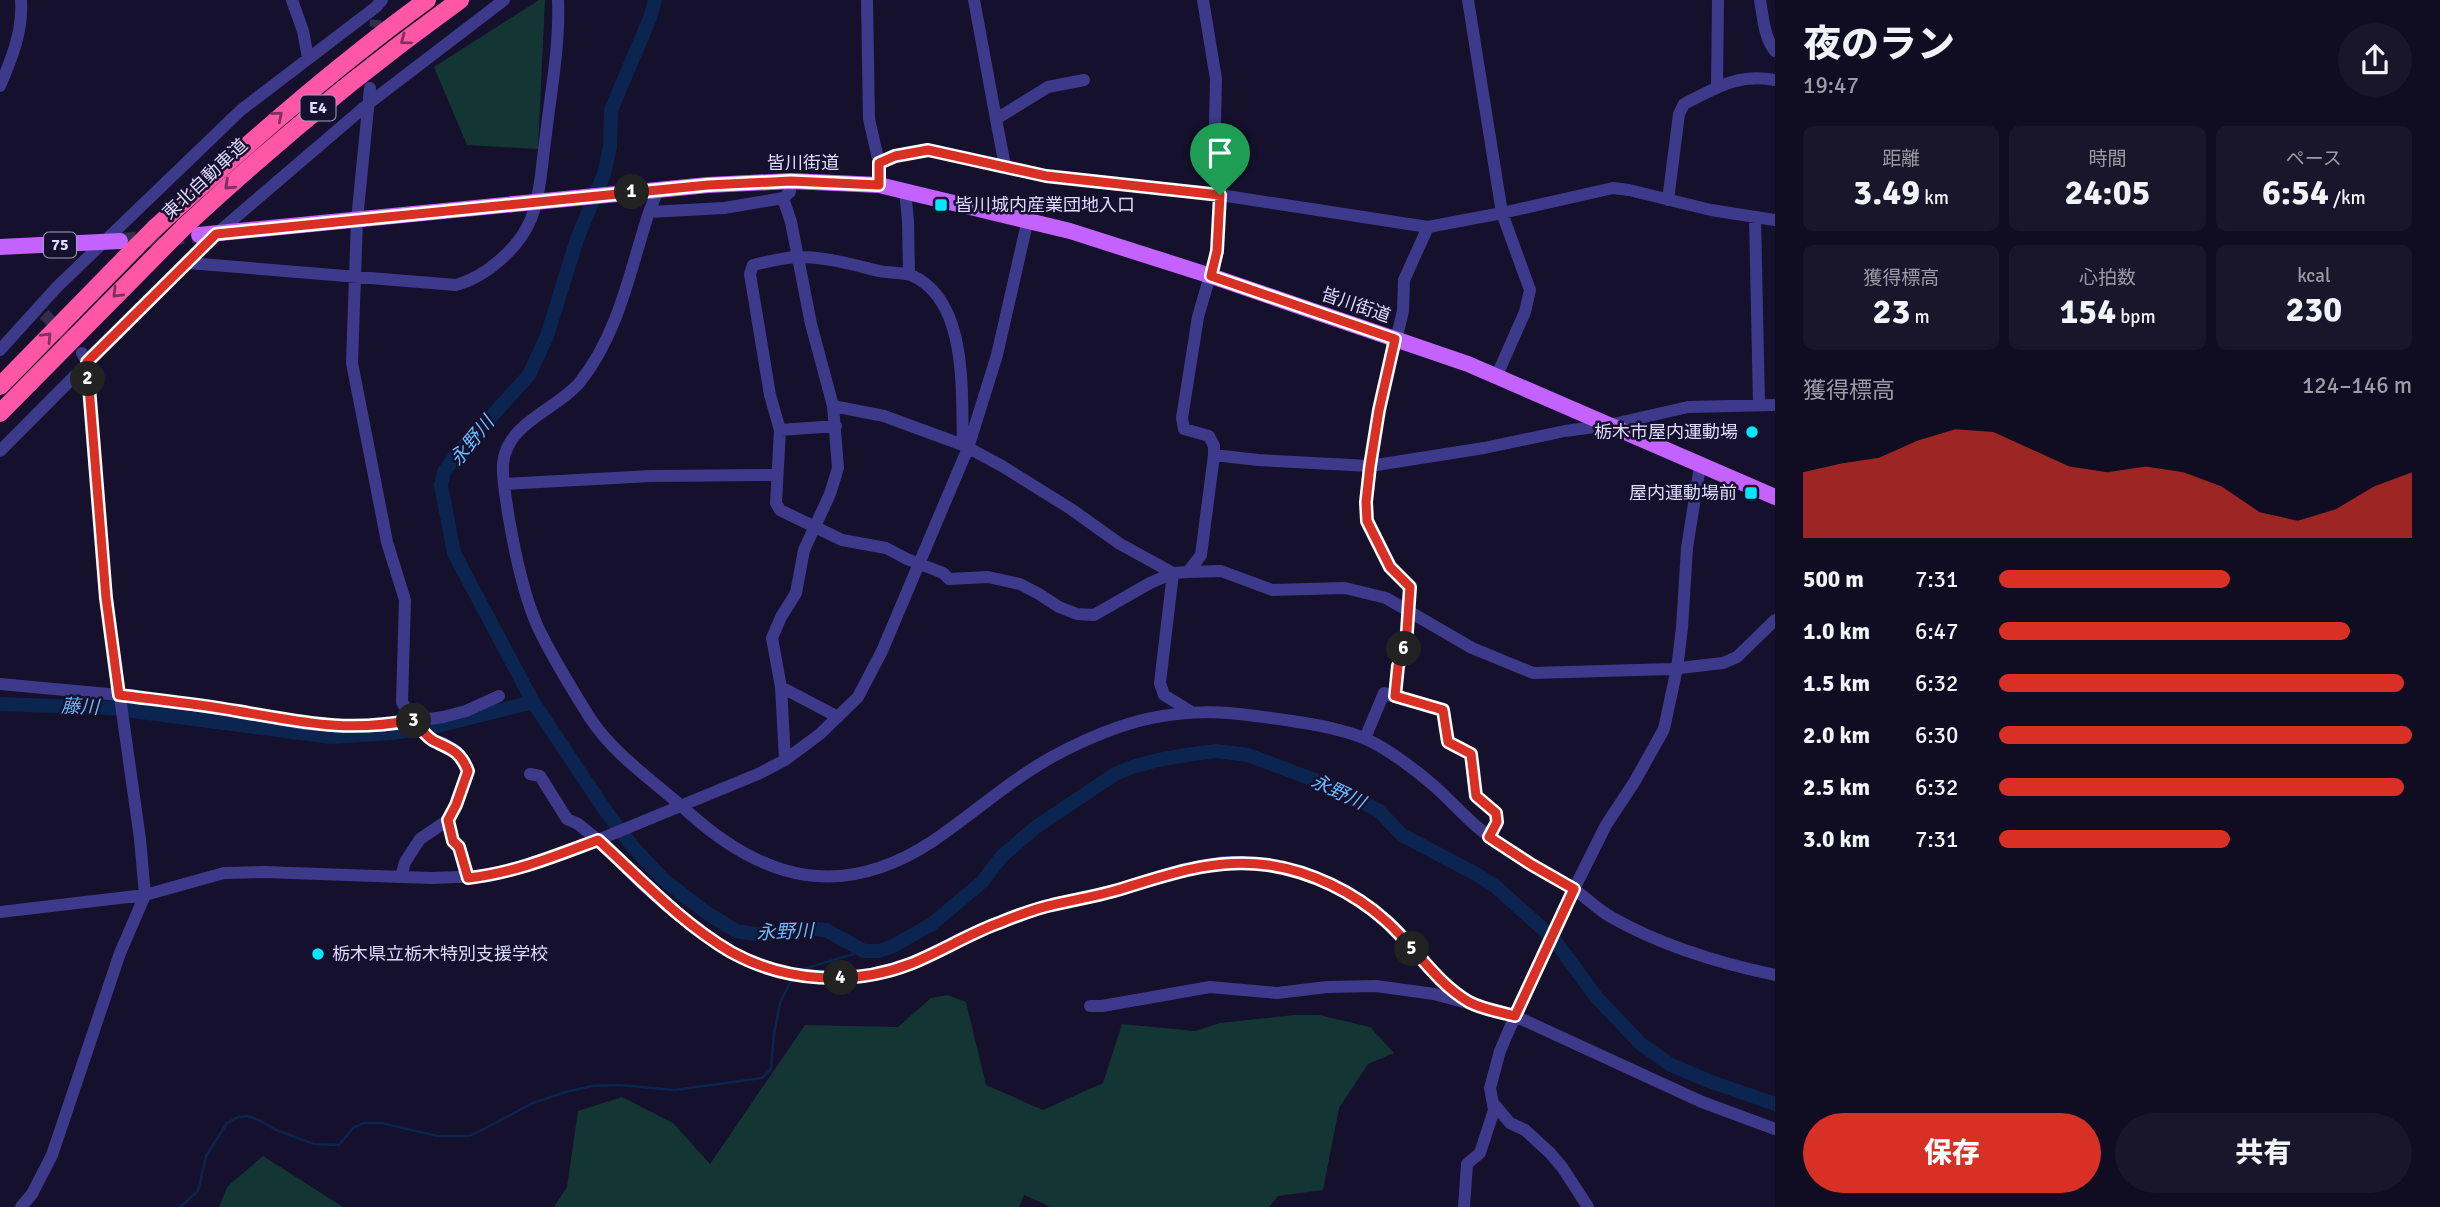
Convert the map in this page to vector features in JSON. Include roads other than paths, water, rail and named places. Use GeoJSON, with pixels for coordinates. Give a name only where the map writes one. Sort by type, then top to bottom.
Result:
{"type":"FeatureCollection","features":[{"type":"Feature","properties":{"kind":"highway","name":"東北自動車道"},"geometry":{"type":"LineString","coordinates":[[0,386],[120,243],[155,228],[321,80],[427,0]]}},
{"type":"Feature","properties":{"kind":"highway","name":"東北自動車道"},"geometry":{"type":"LineString","coordinates":[[0,413],[166,245],[192,231],[305,118],[460,0]]}},
{"type":"Feature","properties":{"kind":"main road","name":"皆川街道"},"geometry":{"type":"LineString","coordinates":[[192,231],[216,234],[732,183],[791,181],[879,185],[1028,219],[1211,276],[1395,339],[1497,375],[1775,497]]}},
{"type":"Feature","properties":{"kind":"main road","name":"75"},"geometry":{"type":"LineString","coordinates":[[0,247],[120,243]]}},
{"type":"Feature","properties":{"kind":"street"},"geometry":{"type":"LineString","coordinates":[[0,86],[16,46],[22,16],[21,0]]}},
{"type":"Feature","properties":{"kind":"street"},"geometry":{"type":"LineString","coordinates":[[292,0],[303,31],[308,58]]}},
{"type":"Feature","properties":{"kind":"street"},"geometry":{"type":"LineString","coordinates":[[0,451],[85,358],[216,234],[368,104],[505,0]]}},
{"type":"Feature","properties":{"kind":"street"},"geometry":{"type":"LineString","coordinates":[[188,263],[456,285],[468,282],[508,253],[530,222],[537,201],[556,53],[558,0]]}},
{"type":"Feature","properties":{"kind":"street"},"geometry":{"type":"LineString","coordinates":[[867,0],[869,119],[879,163],[879,185]]}},
{"type":"Feature","properties":{"kind":"street"},"geometry":{"type":"LineString","coordinates":[[974,0],[1005,166]]}},
{"type":"Feature","properties":{"kind":"street"},"geometry":{"type":"LineString","coordinates":[[1188,572],[1202,555],[1214,455],[1209,436],[1184,429],[1182,418],[1198,317],[1217,251],[1220,195],[1215,124],[1216,79],[1203,0]]}},
{"type":"Feature","properties":{"kind":"street"},"geometry":{"type":"LineString","coordinates":[[1468,0],[1502,213],[1530,289],[1525,312],[1497,375]]}},
{"type":"Feature","properties":{"kind":"street"},"geometry":{"type":"LineString","coordinates":[[1717,87],[1718,0]]}},
{"type":"Feature","properties":{"kind":"street"},"geometry":{"type":"LineString","coordinates":[[1760,0],[1771,47],[1775,51]]}},
{"type":"Feature","properties":{"kind":"street"},"geometry":{"type":"LineString","coordinates":[[0,350],[120,243],[241,110],[378,9]]}},
{"type":"Feature","properties":{"kind":"street"},"geometry":{"type":"LineString","coordinates":[[1668,200],[1679,114],[1684,104],[1735,80],[1755,76],[1775,80]]}},
{"type":"Feature","properties":{"kind":"street"},"geometry":{"type":"LineString","coordinates":[[996,119],[1048,87],[1084,80]]}},
{"type":"Feature","properties":{"kind":"street"},"geometry":{"type":"LineString","coordinates":[[370,88],[357,220],[352,363],[354,380],[372,457],[387,542],[405,600],[402,702],[413,720],[432,740],[455,750],[468,771],[448,820],[420,839],[405,862],[401,877]]}},
{"type":"Feature","properties":{"kind":"street"},"geometry":{"type":"LineString","coordinates":[[879,163],[895,156],[928,150],[1046,176],[1220,195],[1428,227],[1613,188],[1711,210],[1775,220]]}},
{"type":"Feature","properties":{"kind":"street"},"geometry":{"type":"LineString","coordinates":[[649,212],[724,208],[783,198],[790,192],[791,181]]}},
{"type":"Feature","properties":{"kind":"street"},"geometry":{"type":"LineString","coordinates":[[654,190],[622,298],[604,346],[577,386],[514,438],[503,462],[504,484],[519,566],[533,615],[569,685],[609,744],[678,807],[729,846],[768,866],[807,874],[857,874],[877,870],[932,842],[1007,786],[1050,758],[1129,723],[1190,711],[1252,715],[1365,738],[1430,782],[1453,802],[1460,813],[1489,837],[1574,889],[1605,914],[1655,939],[1690,952],[1775,975]]}},
{"type":"Feature","properties":{"kind":"street"},"geometry":{"type":"LineString","coordinates":[[905,190],[909,274]]}},
{"type":"Feature","properties":{"kind":"street"},"geometry":{"type":"LineString","coordinates":[[783,198],[791,222],[796,257],[833,407],[838,468],[830,494],[804,550],[796,593],[772,638],[781,687],[785,760]]}},
{"type":"Feature","properties":{"kind":"street"},"geometry":{"type":"LineString","coordinates":[[1755,217],[1759,404]]}},
{"type":"Feature","properties":{"kind":"street"},"geometry":{"type":"LineString","coordinates":[[0,912],[145,895],[224,873],[468,878],[486,876],[528,866],[601,839],[758,774],[785,760],[812,741],[858,697],[882,651],[966,446],[997,355],[1028,219]]}},
{"type":"Feature","properties":{"kind":"street"},"geometry":{"type":"LineString","coordinates":[[1395,696],[1398,666],[1406,646],[1410,587],[1390,567],[1367,521],[1366,502],[1379,410],[1403,311],[1404,280],[1428,227]]}},
{"type":"Feature","properties":{"kind":"street"},"geometry":{"type":"LineString","coordinates":[[966,446],[958,342],[948,314],[933,288],[909,274],[897,275],[844,262],[796,257],[753,265],[750,274],[770,395],[780,430],[776,503],[780,510],[842,540],[886,548],[943,573],[949,579],[988,577],[1020,584],[1059,607],[1077,614],[1094,615],[1173,573],[1221,571],[1272,590],[1345,588],[1386,598],[1472,648],[1533,673],[1677,668],[1723,663],[1737,657],[1775,620]]}},
{"type":"Feature","properties":{"kind":"street"},"geometry":{"type":"LineString","coordinates":[[20,1207],[32,1194],[52,1155],[120,953],[145,895],[140,839],[106,598],[85,358]]}},
{"type":"Feature","properties":{"kind":"street"},"geometry":{"type":"LineString","coordinates":[[1214,455],[1370,466],[1609,425],[1688,407],[1775,405]]}},
{"type":"Feature","properties":{"kind":"street"},"geometry":{"type":"LineString","coordinates":[[833,407],[884,415],[966,446],[1071,509],[1120,544],[1173,573]]}},
{"type":"Feature","properties":{"kind":"street"},"geometry":{"type":"LineString","coordinates":[[780,430],[836,426]]}},
{"type":"Feature","properties":{"kind":"street"},"geometry":{"type":"LineString","coordinates":[[1588,1207],[1562,1167],[1525,1130],[1510,1123],[1494,1104],[1490,1088],[1500,1051],[1574,889],[1606,825],[1664,729],[1677,668],[1687,548],[1700,466]]}},
{"type":"Feature","properties":{"kind":"street"},"geometry":{"type":"LineString","coordinates":[[504,484],[651,476],[777,475]]}},
{"type":"Feature","properties":{"kind":"street"},"geometry":{"type":"LineString","coordinates":[[1173,573],[1160,683],[1164,695],[1190,711]]}},
{"type":"Feature","properties":{"kind":"street"},"geometry":{"type":"LineString","coordinates":[[0,684],[119,695],[306,724],[346,727],[380,726],[466,711],[499,696]]}},
{"type":"Feature","properties":{"kind":"street"},"geometry":{"type":"LineString","coordinates":[[781,687],[838,717]]}},
{"type":"Feature","properties":{"kind":"street"},"geometry":{"type":"LineString","coordinates":[[1365,738],[1384,693],[1443,710],[1448,742],[1471,754],[1476,796],[1496,813],[1497,822],[1489,837]]}},
{"type":"Feature","properties":{"kind":"street"},"geometry":{"type":"LineString","coordinates":[[530,774],[540,776],[567,819],[601,839],[644,886],[679,916],[733,953],[786,973],[837,978],[863,977],[909,964],[996,924],[1048,905],[1110,892],[1184,869],[1224,862],[1269,865],[1314,877],[1347,893],[1387,922],[1443,983],[1472,1003]]}},
{"type":"Feature","properties":{"kind":"street"},"geometry":{"type":"LineString","coordinates":[[448,820],[453,841],[459,847],[468,878]]}},
{"type":"Feature","properties":{"kind":"street"},"geometry":{"type":"LineString","coordinates":[[1090,1006],[1210,987],[1277,993],[1327,987],[1376,986],[1434,994],[1515,1016],[1702,1102],[1775,1129]]}},
{"type":"Feature","properties":{"kind":"street"},"geometry":{"type":"LineString","coordinates":[[1464,1207],[1467,1164],[1480,1153],[1494,1104]]}},
{"type":"Feature","properties":{"kind":"waterway","name":"永野川"},"geometry":{"type":"LineString","coordinates":[[655,0],[611,110],[610,147],[604,174],[577,239],[547,336],[529,375],[456,455],[444,472],[441,485],[454,553],[533,702],[605,810],[633,847],[664,880],[736,931],[772,934],[806,928],[826,930],[864,951],[879,951],[932,924],[982,882],[1002,856],[1036,827],[1115,774],[1158,760],[1193,754],[1216,751],[1248,755],[1336,788],[1379,811],[1402,835],[1495,886],[1553,938],[1597,998],[1641,1044],[1671,1065],[1775,1104]]}},
{"type":"Feature","properties":{"kind":"waterway","name":"藤川"},"geometry":{"type":"LineString","coordinates":[[0,704],[110,708],[331,737],[392,733],[437,726],[533,702]]}},
{"type":"Feature","properties":{"kind":"waterway"},"geometry":{"type":"LineString","coordinates":[[803,969],[864,951]]}},
{"type":"Feature","properties":{"kind":"waterway"},"geometry":{"type":"LineString","coordinates":[[180,1207],[198,1191],[206,1156],[227,1123],[238,1117],[248,1116],[314,1144],[339,1145],[353,1128],[363,1123],[382,1123],[437,1136],[470,1136],[533,1103],[592,1086],[618,1085],[675,1090],[762,1078],[771,1069],[780,1003],[793,977]]}},
{"type":"Feature","properties":{"kind":"tunnel"},"geometry":{"type":"LineString","coordinates":[[374,45],[376,20]]}},
{"type":"Feature","properties":{"kind":"tunnel"},"geometry":{"type":"LineString","coordinates":[[120,241],[199,235]]}},
{"type":"Feature","properties":{"kind":"tunnel"},"geometry":{"type":"LineString","coordinates":[[44,314],[75,346]]}},
{"type":"Feature","properties":{"kind":"place","name":"皆川城内産業団地入口"},"geometry":{"type":"Point","coordinates":[941,205]}},
{"type":"Feature","properties":{"kind":"place","name":"栃木市屋内運動場"},"geometry":{"type":"Point","coordinates":[1752,432]}},
{"type":"Feature","properties":{"kind":"place","name":"屋内運動場前"},"geometry":{"type":"Point","coordinates":[1751,493]}},
{"type":"Feature","properties":{"kind":"place","name":"栃木県立栃木特別支援学校"},"geometry":{"type":"Point","coordinates":[318,954]}}]}
